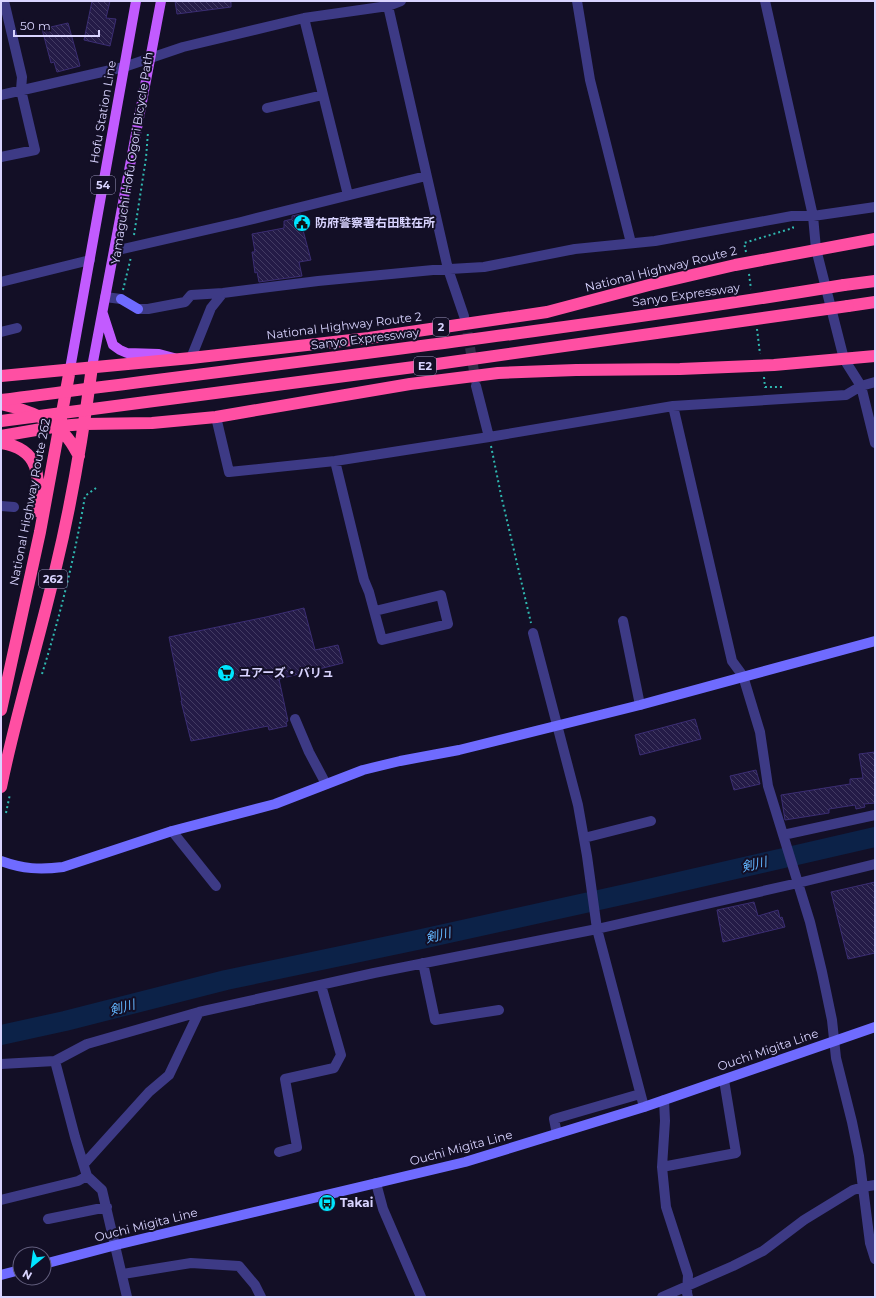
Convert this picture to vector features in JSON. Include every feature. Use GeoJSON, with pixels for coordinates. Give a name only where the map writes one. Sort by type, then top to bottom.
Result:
{"type":"FeatureCollection","features":[{"type":"Feature","properties":{"kind":"highway","name":"National Highway Route 2"},"geometry":{"type":"LineString","coordinates":[[1,376],[191,358],[369,338],[547,312],[649,285],[735,265],[875,239]]}},
{"type":"Feature","properties":{"kind":"highway","name":"Sanyo Expressway"},"geometry":{"type":"LineString","coordinates":[[1,400],[442,343],[742,302],[875,281]]}},
{"type":"Feature","properties":{"kind":"highway","name":"E2"},"geometry":{"type":"LineString","coordinates":[[1,421],[437,364],[875,302]]}},
{"type":"Feature","properties":{"kind":"highway"},"geometry":{"type":"LineString","coordinates":[[1,436],[85,424],[152,423],[216,417],[410,384],[498,373],[576,370],[688,369],[774,365],[875,356]]}},
{"type":"Feature","properties":{"kind":"highway","name":"262"},"geometry":{"type":"LineString","coordinates":[[1,788],[9,747],[56,567],[85,424],[92,367]]}},
{"type":"Feature","properties":{"kind":"highway","name":"National Highway Route 262"},"geometry":{"type":"LineString","coordinates":[[1,710],[6,671],[40,532],[58,427],[70,369]]}},
{"type":"Feature","properties":{"kind":"highway"},"geometry":{"type":"LineString","coordinates":[[1,404],[20,408],[47,420],[58,427],[66,435],[79,456]]}},
{"type":"Feature","properties":{"kind":"highway"},"geometry":{"type":"LineString","coordinates":[[1,443],[14,446],[26,452],[35,464],[39,486],[37,514],[40,532]]}},
{"type":"Feature","properties":{"kind":"main road","name":"Hofu Station Line"},"geometry":{"type":"LineString","coordinates":[[70,369],[136,1]]}},
{"type":"Feature","properties":{"kind":"main road","name":"54"},"geometry":{"type":"LineString","coordinates":[[92,367],[161,1]]}},
{"type":"Feature","properties":{"kind":"main road"},"geometry":{"type":"LineString","coordinates":[[121,299],[138,309]]}},
{"type":"Feature","properties":{"kind":"main road"},"geometry":{"type":"LineString","coordinates":[[102,312],[113,345],[120,350],[127,353],[159,354],[175,359]]}},
{"type":"Feature","properties":{"kind":"main road"},"geometry":{"type":"LineString","coordinates":[[1,862],[28,869],[63,867],[172,831],[275,804],[363,770],[400,761],[459,750],[557,726],[875,642]]}},
{"type":"Feature","properties":{"kind":"main road","name":"Ouchi Migita Line"},"geometry":{"type":"LineString","coordinates":[[52,1262],[116,1245],[465,1162],[644,1107],[875,1027]]}},
{"type":"Feature","properties":{"kind":"main road"},"geometry":{"type":"LineString","coordinates":[[1,1275],[12,1272]]}},
{"type":"Feature","properties":{"kind":"street"},"geometry":{"type":"LineString","coordinates":[[1,157],[35,150],[21,90],[22,77],[4,1]]}},
{"type":"Feature","properties":{"kind":"street"},"geometry":{"type":"LineString","coordinates":[[1,94],[124,67],[183,48],[304,18],[388,6],[401,1]]}},
{"type":"Feature","properties":{"kind":"street"},"geometry":{"type":"LineString","coordinates":[[577,1],[590,80],[631,243]]}},
{"type":"Feature","properties":{"kind":"street"},"geometry":{"type":"LineString","coordinates":[[765,1],[813,216],[816,249],[844,359],[861,386],[875,443]]}},
{"type":"Feature","properties":{"kind":"street"},"geometry":{"type":"LineString","coordinates":[[388,6],[448,269],[464,316]]}},
{"type":"Feature","properties":{"kind":"street"},"geometry":{"type":"LineString","coordinates":[[304,18],[348,195]]}},
{"type":"Feature","properties":{"kind":"street"},"geometry":{"type":"LineString","coordinates":[[267,108],[324,95]]}},
{"type":"Feature","properties":{"kind":"street"},"geometry":{"type":"LineString","coordinates":[[114,251],[241,222],[426,176]]}},
{"type":"Feature","properties":{"kind":"street"},"geometry":{"type":"LineString","coordinates":[[138,309],[148,309],[185,302],[191,295],[223,293],[318,281],[484,267],[575,249],[655,241],[792,216],[813,216],[875,207]]}},
{"type":"Feature","properties":{"kind":"street"},"geometry":{"type":"LineString","coordinates":[[1,282],[90,260]]}},
{"type":"Feature","properties":{"kind":"street"},"geometry":{"type":"LineString","coordinates":[[191,358],[211,308],[223,293]]}},
{"type":"Feature","properties":{"kind":"street"},"geometry":{"type":"LineString","coordinates":[[105,297],[121,299]]}},
{"type":"Feature","properties":{"kind":"street"},"geometry":{"type":"LineString","coordinates":[[1,332],[17,328]]}},
{"type":"Feature","properties":{"kind":"street"},"geometry":{"type":"LineString","coordinates":[[216,417],[229,472],[336,461],[673,406],[846,395],[861,386],[875,382]]}},
{"type":"Feature","properties":{"kind":"street"},"geometry":{"type":"LineString","coordinates":[[476,386],[489,437]]}},
{"type":"Feature","properties":{"kind":"street"},"geometry":{"type":"LineString","coordinates":[[673,406],[732,661],[743,676],[760,732],[768,786],[810,922],[822,972],[832,1020],[836,1058],[859,1156],[870,1242],[875,1259]]}},
{"type":"Feature","properties":{"kind":"street"},"geometry":{"type":"LineString","coordinates":[[336,461],[364,580],[375,611],[382,640],[448,624],[441,595],[375,611]]}},
{"type":"Feature","properties":{"kind":"street"},"geometry":{"type":"LineString","coordinates":[[1,506],[14,507]]}},
{"type":"Feature","properties":{"kind":"street"},"geometry":{"type":"LineString","coordinates":[[623,621],[640,705]]}},
{"type":"Feature","properties":{"kind":"street"},"geometry":{"type":"LineString","coordinates":[[533,633],[578,804],[597,929],[644,1107]]}},
{"type":"Feature","properties":{"kind":"street"},"geometry":{"type":"LineString","coordinates":[[295,719],[309,752],[326,784]]}},
{"type":"Feature","properties":{"kind":"street"},"geometry":{"type":"LineString","coordinates":[[785,839],[875,815]]}},
{"type":"Feature","properties":{"kind":"street"},"geometry":{"type":"LineString","coordinates":[[584,838],[651,822]]}},
{"type":"Feature","properties":{"kind":"street"},"geometry":{"type":"LineString","coordinates":[[172,831],[216,886]]}},
{"type":"Feature","properties":{"kind":"street"},"geometry":{"type":"LineString","coordinates":[[1,1064],[55,1061],[87,1044],[199,1012],[424,963],[597,929],[797,881],[875,864]]}},
{"type":"Feature","properties":{"kind":"street"},"geometry":{"type":"LineString","coordinates":[[424,963],[435,1020],[499,1010]]}},
{"type":"Feature","properties":{"kind":"street"},"geometry":{"type":"LineString","coordinates":[[279,1152],[297,1147],[285,1080],[334,1068],[341,1055],[321,985]]}},
{"type":"Feature","properties":{"kind":"street"},"geometry":{"type":"LineString","coordinates":[[84,1164],[149,1092],[169,1075],[199,1012]]}},
{"type":"Feature","properties":{"kind":"street"},"geometry":{"type":"LineString","coordinates":[[55,1061],[87,1176],[102,1190],[107,1206],[127,1297]]}},
{"type":"Feature","properties":{"kind":"street"},"geometry":{"type":"LineString","coordinates":[[662,1167],[736,1153],[724,1080]]}},
{"type":"Feature","properties":{"kind":"street"},"geometry":{"type":"LineString","coordinates":[[557,1134],[554,1119],[640,1094]]}},
{"type":"Feature","properties":{"kind":"street"},"geometry":{"type":"LineString","coordinates":[[664,1100],[662,1167],[666,1207],[688,1275],[688,1297]]}},
{"type":"Feature","properties":{"kind":"street"},"geometry":{"type":"LineString","coordinates":[[1,1200],[78,1181],[87,1176]]}},
{"type":"Feature","properties":{"kind":"street"},"geometry":{"type":"LineString","coordinates":[[376,1183],[383,1209],[421,1297]]}},
{"type":"Feature","properties":{"kind":"street"},"geometry":{"type":"LineString","coordinates":[[662,1297],[733,1266],[763,1251],[804,1220],[852,1190],[875,1185]]}},
{"type":"Feature","properties":{"kind":"street"},"geometry":{"type":"LineString","coordinates":[[48,1219],[107,1206]]}},
{"type":"Feature","properties":{"kind":"street"},"geometry":{"type":"LineString","coordinates":[[123,1274],[191,1263],[239,1266],[255,1285],[261,1297]]}},
{"type":"Feature","properties":{"kind":"path","name":"Yamaguchi Hofu Ogori Bicycle Path"},"geometry":{"type":"LineString","coordinates":[[121,299],[132,247],[146,158],[148,131]]}},
{"type":"Feature","properties":{"kind":"path"},"geometry":{"type":"LineString","coordinates":[[746,252],[744,243],[793,228],[792,216]]}},
{"type":"Feature","properties":{"kind":"path"},"geometry":{"type":"LineString","coordinates":[[489,437],[533,633]]}},
{"type":"Feature","properties":{"kind":"building"},"geometry":{"type":"Polygon","coordinates":[[[92,1],[110,1],[106,18],[116,19],[110,46],[84,40],[92,1]]]}},
{"type":"Feature","properties":{"kind":"building"},"geometry":{"type":"Polygon","coordinates":[[[175,1],[231,1],[231,7],[177,14],[175,1]]]}},
{"type":"Feature","properties":{"kind":"building"},"geometry":{"type":"Polygon","coordinates":[[[68,23],[80,66],[57,72],[54,62],[51,63],[42,29],[68,23]]]}},
{"type":"Feature","properties":{"kind":"building"},"geometry":{"type":"Polygon","coordinates":[[[301,214],[302,219],[300,219],[311,260],[299,262],[302,276],[259,282],[257,272],[255,273],[252,252],[255,252],[252,234],[284,228],[284,221],[292,219],[292,216],[301,214]]]}},
{"type":"Feature","properties":{"kind":"building"},"geometry":{"type":"Polygon","coordinates":[[[304,608],[315,650],[338,645],[343,663],[279,679],[288,721],[286,722],[287,726],[269,730],[268,726],[191,741],[181,701],[169,637],[304,608]]]}},
{"type":"Feature","properties":{"kind":"building"},"geometry":{"type":"Polygon","coordinates":[[[695,719],[701,739],[640,755],[635,735],[695,719]]]}},
{"type":"Feature","properties":{"kind":"building"},"geometry":{"type":"Polygon","coordinates":[[[875,752],[875,803],[864,804],[865,807],[856,809],[855,805],[829,809],[829,813],[785,820],[781,795],[850,784],[850,779],[863,778],[859,754],[875,752]]]}},
{"type":"Feature","properties":{"kind":"building"},"geometry":{"type":"Polygon","coordinates":[[[756,770],[760,784],[734,790],[730,776],[756,770]]]}},
{"type":"Feature","properties":{"kind":"building"},"geometry":{"type":"Polygon","coordinates":[[[875,882],[875,953],[848,959],[831,892],[875,882]]]}},
{"type":"Feature","properties":{"kind":"building"},"geometry":{"type":"Polygon","coordinates":[[[754,902],[758,916],[778,910],[785,927],[723,942],[717,910],[754,902]]]}},
{"type":"Feature","properties":{"kind":"waterway","name":"剣川"},"geometry":{"type":"LineString","coordinates":[[1,1035],[65,1021],[226,980],[635,892],[875,837]]}},
{"type":"Feature","properties":{"kind":"tunnel"},"geometry":{"type":"LineString","coordinates":[[465,318],[476,383]]}},
{"type":"Feature","properties":{"kind":"place","name":"防府警察署右田駐在所"},"geometry":{"type":"Point","coordinates":[302,223]}},
{"type":"Feature","properties":{"kind":"place","name":"ユアーズ・バリュ"},"geometry":{"type":"Point","coordinates":[226,673]}},
{"type":"Feature","properties":{"kind":"place","name":"Takai"},"geometry":{"type":"Point","coordinates":[327,1203]}}]}
